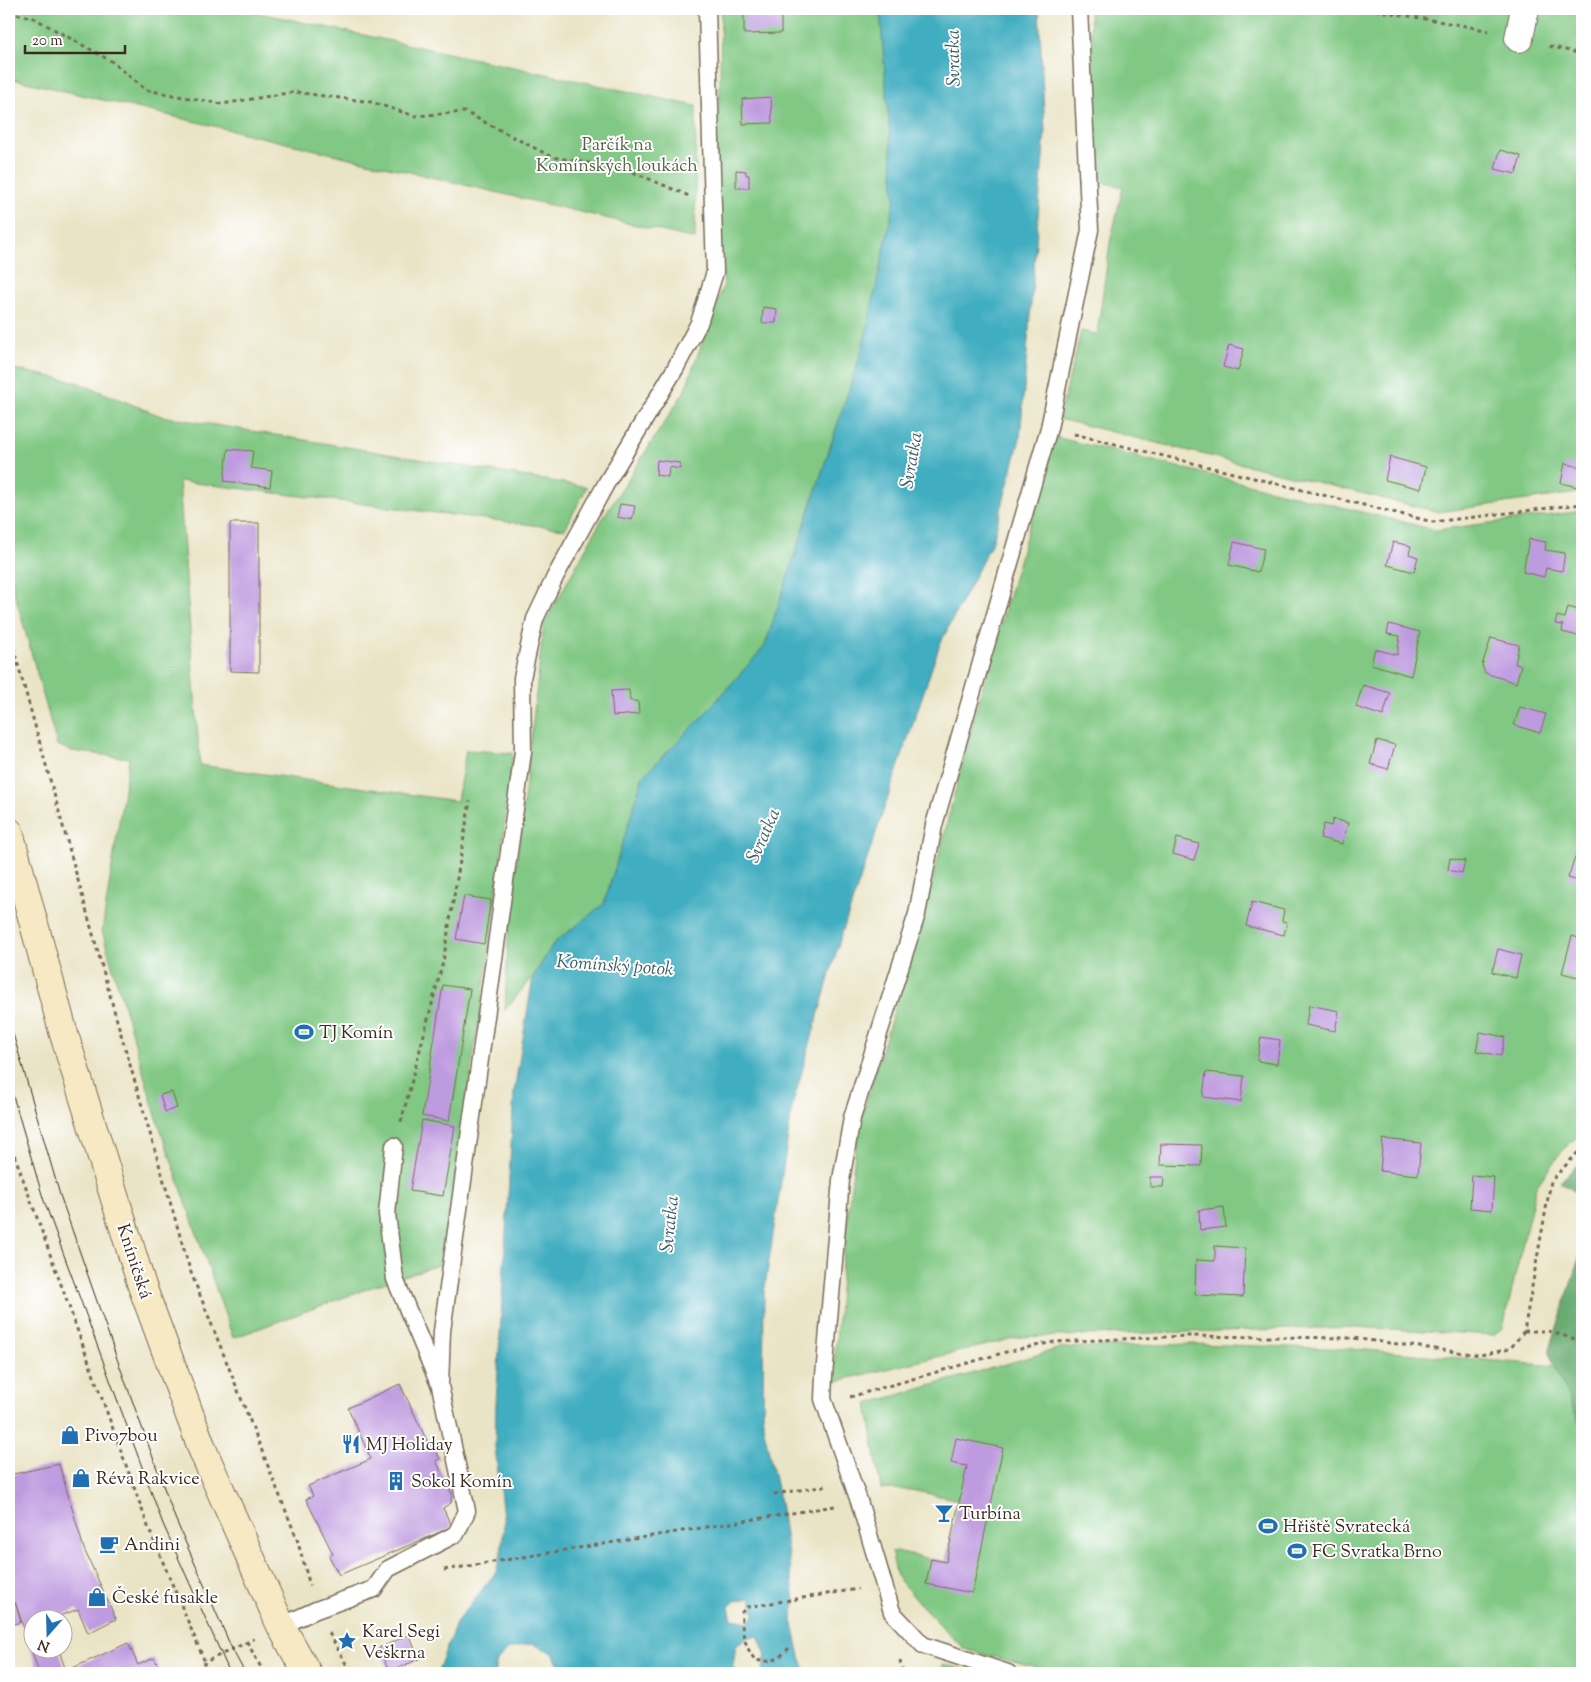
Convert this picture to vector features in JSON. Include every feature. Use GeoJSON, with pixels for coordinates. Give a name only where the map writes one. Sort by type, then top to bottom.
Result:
{"type":"FeatureCollection","features":[{"type":"Feature","properties":{"kind":"main road","name":"Kníničská"},"geometry":{"type":"LineString","coordinates":[[9,832],[63,1032],[142,1286],[203,1451],[281,1626],[307,1673]]}},
{"type":"Feature","properties":{"kind":"street"},"geometry":{"type":"LineString","coordinates":[[1519,38],[1525,9]]}},
{"type":"Feature","properties":{"kind":"lane"},"geometry":{"type":"LineString","coordinates":[[440,1386],[442,1331],[523,752],[522,678],[535,619],[555,576],[607,482],[675,369],[699,323],[715,272],[707,9]]}},
{"type":"Feature","properties":{"kind":"lane"},"geometry":{"type":"LineString","coordinates":[[1008,1673],[923,1645],[892,1612],[859,1501],[823,1399],[841,1180],[852,1118],[917,914],[934,825],[1049,428],[1090,230],[1079,9]]}},
{"type":"Feature","properties":{"kind":"lane"},"geometry":{"type":"LineString","coordinates":[[281,1626],[316,1610],[374,1589],[388,1568],[456,1534],[467,1510],[440,1386],[395,1279],[387,1214],[394,1146]]}},
{"type":"Feature","properties":{"kind":"path"},"geometry":{"type":"LineString","coordinates":[[1368,9],[1466,26],[1582,54]]}},
{"type":"Feature","properties":{"kind":"path"},"geometry":{"type":"LineString","coordinates":[[9,13],[32,17],[111,61],[146,90],[222,104],[294,92],[371,102],[415,116],[465,112],[552,157],[626,169],[713,206]]}},
{"type":"Feature","properties":{"kind":"path"},"geometry":{"type":"LineString","coordinates":[[1049,428],[1433,522],[1582,504]]}},
{"type":"Feature","properties":{"kind":"path"},"geometry":{"type":"LineString","coordinates":[[9,632],[113,1007],[190,1270],[297,1539],[316,1610],[352,1673]]}},
{"type":"Feature","properties":{"kind":"path"},"geometry":{"type":"LineString","coordinates":[[394,1146],[443,962],[470,801]]}},
{"type":"Feature","properties":{"kind":"path"},"geometry":{"type":"LineString","coordinates":[[9,1140],[149,1529],[205,1662]]}},
{"type":"Feature","properties":{"kind":"path"},"geometry":{"type":"LineString","coordinates":[[825,1404],[1006,1352],[1054,1342],[1187,1336],[1352,1338],[1480,1355],[1510,1349],[1524,1332],[1551,1181],[1582,1148]]}},
{"type":"Feature","properties":{"kind":"path"},"geometry":{"type":"LineString","coordinates":[[1524,1332],[1548,1331],[1582,1341]]}},
{"type":"Feature","properties":{"kind":"path"},"geometry":{"type":"LineString","coordinates":[[774,1494],[852,1482]]}},
{"type":"Feature","properties":{"kind":"path"},"geometry":{"type":"LineString","coordinates":[[469,1566],[859,1501]]}},
{"type":"Feature","properties":{"kind":"path"},"geometry":{"type":"LineString","coordinates":[[789,1648],[781,1656],[767,1662],[755,1660],[746,1648],[741,1626],[742,1612],[747,1607],[883,1584]]}},
{"type":"Feature","properties":{"kind":"path"},"geometry":{"type":"LineString","coordinates":[[200,1673],[205,1662],[281,1626]]}},
{"type":"Feature","properties":{"kind":"path"},"geometry":{"type":"LineString","coordinates":[[246,1642],[264,1673]]}},
{"type":"Feature","properties":{"kind":"green space","name":"Parčík na Komínských loukách"},"geometry":{"type":"Polygon","coordinates":[[[9,9],[241,9],[696,106],[695,239],[9,78],[9,9]]]}},
{"type":"Feature","properties":{"kind":"green space"},"geometry":{"type":"Polygon","coordinates":[[[721,9],[880,9],[895,199],[863,347],[765,646],[702,717],[643,776],[604,904],[554,943],[533,977],[505,1010],[508,939],[544,624],[601,521],[684,392],[724,284],[713,206],[720,84],[721,9]]]}},
{"type":"Feature","properties":{"kind":"green space"},"geometry":{"type":"Polygon","coordinates":[[[1090,9],[1582,9],[1582,494],[1438,512],[1059,419],[1081,331],[1097,334],[1110,243],[1123,187],[1096,181],[1090,9]]]}},
{"type":"Feature","properties":{"kind":"green space","name":"TJ Komín"},"geometry":{"type":"Polygon","coordinates":[[[9,368],[76,382],[161,416],[587,487],[565,529],[179,481],[200,765],[457,801],[466,750],[513,753],[490,948],[441,1264],[383,1283],[233,1338],[156,1116],[102,931],[129,758],[71,751],[57,745],[9,573],[9,368]]]}},
{"type":"Feature","properties":{"kind":"green space"},"geometry":{"type":"Polygon","coordinates":[[[1055,437],[1436,530],[1582,511],[1582,1132],[1558,1156],[1536,1187],[1503,1328],[1493,1335],[1355,1327],[1020,1337],[833,1382],[842,1264],[858,1128],[925,909],[978,702],[1055,437]]]}},
{"type":"Feature","properties":{"kind":"green space"},"geometry":{"type":"Polygon","coordinates":[[[1582,1160],[1582,1196],[1560,1182],[1582,1160]]]}},
{"type":"Feature","properties":{"kind":"green space"},"geometry":{"type":"Polygon","coordinates":[[[1582,1249],[1582,1429],[1549,1352],[1582,1249]]]}},
{"type":"Feature","properties":{"kind":"green space","name":"FC Svratka Brno"},"geometry":{"type":"Polygon","coordinates":[[[1193,1344],[1355,1349],[1556,1366],[1582,1429],[1582,1673],[1055,1673],[964,1649],[921,1605],[897,1577],[891,1551],[946,1562],[959,1500],[911,1490],[881,1489],[867,1404],[1061,1348],[1193,1344]]]}},
{"type":"Feature","properties":{"kind":"green space"},"geometry":{"type":"Polygon","coordinates":[[[942,1664],[975,1673],[940,1673],[942,1664]]]}},
{"type":"Feature","properties":{"kind":"water"},"geometry":{"type":"Polygon","coordinates":[[[880,9],[1039,9],[1045,132],[1020,439],[993,540],[940,644],[841,936],[793,1103],[764,1294],[763,1425],[780,1502],[795,1600],[792,1620],[806,1673],[762,1673],[766,1655],[758,1636],[749,1637],[736,1646],[733,1666],[738,1673],[562,1673],[553,1653],[533,1644],[508,1650],[497,1661],[494,1673],[437,1673],[457,1621],[496,1572],[501,1554],[504,1525],[495,1447],[496,1403],[514,1092],[533,977],[554,943],[604,904],[643,776],[702,717],[765,646],[863,347],[895,199],[880,9]],[[751,1598],[735,1601],[729,1607],[732,1619],[750,1622],[754,1615],[751,1598]]]}},
{"type":"Feature","properties":{"kind":"building"},"geometry":{"type":"Polygon","coordinates":[[[744,9],[781,9],[781,33],[744,34],[744,9]]]}},
{"type":"Feature","properties":{"kind":"building"},"geometry":{"type":"Polygon","coordinates":[[[771,97],[772,123],[743,124],[742,99],[771,97]]]}},
{"type":"Feature","properties":{"kind":"building"},"geometry":{"type":"Polygon","coordinates":[[[1500,150],[1521,156],[1516,174],[1495,169],[1500,150]]]}},
{"type":"Feature","properties":{"kind":"building"},"geometry":{"type":"Polygon","coordinates":[[[736,170],[746,171],[746,175],[749,175],[749,188],[736,188],[736,170]]]}},
{"type":"Feature","properties":{"kind":"building"},"geometry":{"type":"Polygon","coordinates":[[[763,307],[777,309],[776,323],[762,323],[763,307]]]}},
{"type":"Feature","properties":{"kind":"building"},"geometry":{"type":"Polygon","coordinates":[[[1229,345],[1244,349],[1238,371],[1223,367],[1229,345]]]}},
{"type":"Feature","properties":{"kind":"building"},"geometry":{"type":"Polygon","coordinates":[[[228,449],[253,451],[251,468],[272,471],[270,487],[224,481],[228,449]]]}},
{"type":"Feature","properties":{"kind":"building"},"geometry":{"type":"Polygon","coordinates":[[[1390,457],[1426,467],[1421,489],[1385,480],[1390,457]]]}},
{"type":"Feature","properties":{"kind":"building"},"geometry":{"type":"Polygon","coordinates":[[[657,460],[680,463],[680,469],[669,467],[668,477],[656,475],[657,460]]]}},
{"type":"Feature","properties":{"kind":"building"},"geometry":{"type":"Polygon","coordinates":[[[1565,463],[1582,468],[1582,488],[1561,483],[1565,463]]]}},
{"type":"Feature","properties":{"kind":"building"},"geometry":{"type":"Polygon","coordinates":[[[620,504],[635,506],[632,520],[617,517],[620,504]]]}},
{"type":"Feature","properties":{"kind":"building"},"geometry":{"type":"Polygon","coordinates":[[[230,523],[259,523],[259,672],[230,671],[230,523]]]}},
{"type":"Feature","properties":{"kind":"building"},"geometry":{"type":"Polygon","coordinates":[[[1529,539],[1546,542],[1545,550],[1565,553],[1562,571],[1546,568],[1544,577],[1523,572],[1529,539]]]}},
{"type":"Feature","properties":{"kind":"building"},"geometry":{"type":"Polygon","coordinates":[[[1234,542],[1264,549],[1258,572],[1229,565],[1234,542]]]}},
{"type":"Feature","properties":{"kind":"building"},"geometry":{"type":"Polygon","coordinates":[[[1393,542],[1411,546],[1409,554],[1418,557],[1414,572],[1387,565],[1393,542]]]}},
{"type":"Feature","properties":{"kind":"building"},"geometry":{"type":"Polygon","coordinates":[[[1568,607],[1582,611],[1582,637],[1562,632],[1563,625],[1555,624],[1557,616],[1565,618],[1568,607]]]}},
{"type":"Feature","properties":{"kind":"building"},"geometry":{"type":"Polygon","coordinates":[[[1389,624],[1420,632],[1411,676],[1371,664],[1375,649],[1397,655],[1400,636],[1387,634],[1389,624]]]}},
{"type":"Feature","properties":{"kind":"building"},"geometry":{"type":"Polygon","coordinates":[[[1491,638],[1519,645],[1515,664],[1521,665],[1516,683],[1485,673],[1482,665],[1491,638]]]}},
{"type":"Feature","properties":{"kind":"building"},"geometry":{"type":"Polygon","coordinates":[[[1363,685],[1390,693],[1383,716],[1356,707],[1363,685]]]}},
{"type":"Feature","properties":{"kind":"building"},"geometry":{"type":"Polygon","coordinates":[[[629,690],[630,701],[638,701],[639,714],[613,716],[611,691],[629,690]]]}},
{"type":"Feature","properties":{"kind":"building"},"geometry":{"type":"Polygon","coordinates":[[[1520,707],[1546,714],[1540,733],[1514,725],[1520,707]]]}},
{"type":"Feature","properties":{"kind":"building"},"geometry":{"type":"Polygon","coordinates":[[[1377,740],[1395,745],[1388,769],[1370,764],[1377,740]]]}},
{"type":"Feature","properties":{"kind":"building"},"geometry":{"type":"Polygon","coordinates":[[[1333,819],[1348,823],[1342,844],[1320,838],[1324,824],[1331,826],[1333,819]]]}},
{"type":"Feature","properties":{"kind":"building"},"geometry":{"type":"Polygon","coordinates":[[[1177,838],[1199,844],[1194,860],[1173,854],[1177,838]]]}},
{"type":"Feature","properties":{"kind":"building"},"geometry":{"type":"Polygon","coordinates":[[[1578,849],[1582,850],[1582,882],[1568,878],[1578,849]]]}},
{"type":"Feature","properties":{"kind":"building"},"geometry":{"type":"Polygon","coordinates":[[[1450,858],[1465,861],[1462,873],[1448,870],[1450,858]]]}},
{"type":"Feature","properties":{"kind":"building"},"geometry":{"type":"Polygon","coordinates":[[[464,896],[491,900],[484,944],[456,939],[464,896]]]}},
{"type":"Feature","properties":{"kind":"building"},"geometry":{"type":"Polygon","coordinates":[[[1252,902],[1284,910],[1282,921],[1287,922],[1284,935],[1246,926],[1252,902]]]}},
{"type":"Feature","properties":{"kind":"building"},"geometry":{"type":"Polygon","coordinates":[[[1572,936],[1582,939],[1582,978],[1562,973],[1572,936]]]}},
{"type":"Feature","properties":{"kind":"building"},"geometry":{"type":"Polygon","coordinates":[[[1498,949],[1521,955],[1516,978],[1492,972],[1498,949]]]}},
{"type":"Feature","properties":{"kind":"building"},"geometry":{"type":"Polygon","coordinates":[[[443,985],[470,989],[449,1121],[422,1116],[443,985]]]}},
{"type":"Feature","properties":{"kind":"building"},"geometry":{"type":"Polygon","coordinates":[[[1309,1005],[1339,1011],[1335,1031],[1306,1025],[1309,1005]]]}},
{"type":"Feature","properties":{"kind":"building"},"geometry":{"type":"Polygon","coordinates":[[[1480,1032],[1505,1037],[1501,1056],[1476,1051],[1480,1032]]]}},
{"type":"Feature","properties":{"kind":"building"},"geometry":{"type":"Polygon","coordinates":[[[1261,1037],[1280,1040],[1277,1064],[1257,1061],[1261,1037]]]}},
{"type":"Feature","properties":{"kind":"building"},"geometry":{"type":"Polygon","coordinates":[[[1206,1072],[1244,1076],[1241,1102],[1203,1097],[1206,1072]]]}},
{"type":"Feature","properties":{"kind":"building"},"geometry":{"type":"Polygon","coordinates":[[[172,1092],[177,1108],[165,1112],[160,1095],[172,1092]]]}},
{"type":"Feature","properties":{"kind":"building"},"geometry":{"type":"Polygon","coordinates":[[[422,1120],[455,1126],[443,1196],[410,1191],[422,1120]]]}},
{"type":"Feature","properties":{"kind":"building"},"geometry":{"type":"Polygon","coordinates":[[[1383,1139],[1421,1143],[1418,1175],[1380,1171],[1383,1139]]]}},
{"type":"Feature","properties":{"kind":"building"},"geometry":{"type":"Polygon","coordinates":[[[1161,1144],[1202,1145],[1201,1166],[1160,1165],[1161,1144]]]}},
{"type":"Feature","properties":{"kind":"building"},"geometry":{"type":"Polygon","coordinates":[[[1472,1175],[1494,1177],[1492,1210],[1470,1208],[1472,1175]]]}},
{"type":"Feature","properties":{"kind":"building"},"geometry":{"type":"Polygon","coordinates":[[[1150,1177],[1164,1177],[1163,1187],[1150,1187],[1150,1177]]]}},
{"type":"Feature","properties":{"kind":"building"},"geometry":{"type":"Polygon","coordinates":[[[1224,1207],[1226,1227],[1200,1230],[1199,1210],[1224,1207]]]}},
{"type":"Feature","properties":{"kind":"building"},"geometry":{"type":"Polygon","coordinates":[[[1215,1246],[1245,1248],[1243,1297],[1195,1295],[1196,1260],[1215,1261],[1215,1246]]]}},
{"type":"Feature","properties":{"kind":"building","name":"Sokol Komín"},"geometry":{"type":"Polygon","coordinates":[[[400,1384],[428,1443],[432,1442],[440,1459],[436,1461],[452,1494],[451,1503],[443,1508],[452,1527],[339,1575],[329,1556],[333,1554],[306,1499],[313,1496],[308,1486],[371,1459],[348,1408],[400,1384]]]}},
{"type":"Feature","properties":{"kind":"building"},"geometry":{"type":"Polygon","coordinates":[[[956,1438],[1003,1448],[972,1593],[926,1584],[931,1559],[946,1562],[967,1466],[951,1463],[956,1438]]]}},
{"type":"Feature","properties":{"kind":"building"},"geometry":{"type":"Polygon","coordinates":[[[59,1464],[84,1549],[116,1619],[88,1633],[78,1609],[72,1611],[22,1610],[22,1623],[15,1602],[21,1622],[9,1625],[9,1475],[59,1464]]]}},
{"type":"Feature","properties":{"kind":"building"},"geometry":{"type":"Polygon","coordinates":[[[409,1635],[419,1659],[389,1672],[379,1648],[409,1635]]]}},
{"type":"Feature","properties":{"kind":"building"},"geometry":{"type":"Polygon","coordinates":[[[128,1643],[138,1665],[154,1658],[162,1673],[39,1673],[35,1660],[62,1660],[66,1671],[128,1643]]]}},
{"type":"Feature","properties":{"kind":"tram line"},"geometry":{"type":"LineString","coordinates":[[9,1020],[60,1195],[116,1356],[175,1518],[232,1649],[245,1673]]}},
{"type":"Feature","properties":{"kind":"tram line"},"geometry":{"type":"LineString","coordinates":[[9,1082],[43,1198],[163,1524],[230,1673]]}},
{"type":"Feature","properties":{"kind":"place","name":"TJ Komín"},"geometry":{"type":"Point","coordinates":[304,1032]}},
{"type":"Feature","properties":{"kind":"place","name":"Pivo7bou"},"geometry":{"type":"Point","coordinates":[70,1435]}},
{"type":"Feature","properties":{"kind":"place","name":"MJ Holiday"},"geometry":{"type":"Point","coordinates":[351,1444]}},
{"type":"Feature","properties":{"kind":"place","name":"Réva Rakvice"},"geometry":{"type":"Point","coordinates":[81,1478]}},
{"type":"Feature","properties":{"kind":"place","name":"Sokol Komín"},"geometry":{"type":"Point","coordinates":[396,1481]}},
{"type":"Feature","properties":{"kind":"place","name":"Turbína"},"geometry":{"type":"Point","coordinates":[944,1513]}},
{"type":"Feature","properties":{"kind":"place","name":"Hřiště Svratecká"},"geometry":{"type":"Point","coordinates":[1268,1526]}},
{"type":"Feature","properties":{"kind":"place","name":"Andini"},"geometry":{"type":"Point","coordinates":[109,1544]}},
{"type":"Feature","properties":{"kind":"place","name":"FC Svratka Brno"},"geometry":{"type":"Point","coordinates":[1297,1551]}},
{"type":"Feature","properties":{"kind":"place","name":"České fusakle"},"geometry":{"type":"Point","coordinates":[97,1597]}},
{"type":"Feature","properties":{"kind":"place","name":"Karel Segi Veškrna"},"geometry":{"type":"Point","coordinates":[347,1641]}},
{"type":"Feature","properties":{"kind":"water label","name":"Svratka"},"geometry":{"type":"Point","coordinates":[952,58]}},
{"type":"Feature","properties":{"kind":"water label","name":"Svratka"},"geometry":{"type":"Point","coordinates":[910,460]}},
{"type":"Feature","properties":{"kind":"water label","name":"Svratka"},"geometry":{"type":"Point","coordinates":[762,835]}},
{"type":"Feature","properties":{"kind":"water label","name":"Komínský potok"},"geometry":{"type":"Point","coordinates":[615,964]}},
{"type":"Feature","properties":{"kind":"water label","name":"Svratka"},"geometry":{"type":"Point","coordinates":[668,1224]}}]}
